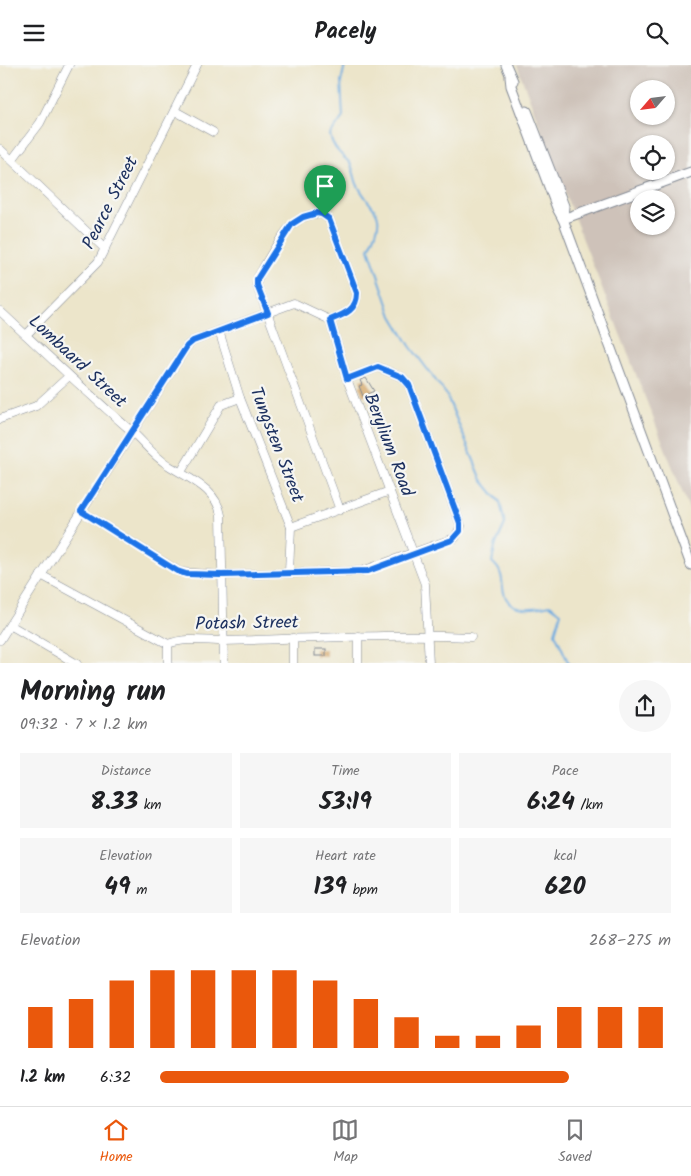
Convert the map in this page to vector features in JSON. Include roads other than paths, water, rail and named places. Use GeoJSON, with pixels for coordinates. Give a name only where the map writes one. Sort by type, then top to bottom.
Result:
{"type":"FeatureCollection","features":[{"type":"Feature","properties":{"kind":"street"},"geometry":{"type":"LineString","coordinates":[[12,160],[47,110],[70,65]]}},
{"type":"Feature","properties":{"kind":"street","name":"Pearce Street"},"geometry":{"type":"LineString","coordinates":[[26,335],[89,272],[105,249],[198,65]]}},
{"type":"Feature","properties":{"kind":"street"},"geometry":{"type":"LineString","coordinates":[[506,65],[528,113],[558,189],[564,206],[564,219],[691,565]]}},
{"type":"Feature","properties":{"kind":"street"},"geometry":{"type":"LineString","coordinates":[[175,111],[212,132]]}},
{"type":"Feature","properties":{"kind":"street"},"geometry":{"type":"LineString","coordinates":[[0,149],[105,249]]}},
{"type":"Feature","properties":{"kind":"street"},"geometry":{"type":"LineString","coordinates":[[564,219],[691,172]]}},
{"type":"Feature","properties":{"kind":"street"},"geometry":{"type":"LineString","coordinates":[[0,641],[131,431],[187,346],[219,331],[268,313],[294,303],[330,320],[347,313],[357,301],[353,281],[329,219],[317,213],[303,217],[292,224],[257,279],[257,285],[268,313],[340,510]]}},
{"type":"Feature","properties":{"kind":"street","name":"Lombaard Street"},"geometry":{"type":"LineString","coordinates":[[0,311],[68,377],[131,431],[160,460],[210,493],[218,502],[221,515],[224,663]]}},
{"type":"Feature","properties":{"kind":"street","name":"Berylium Road"},"geometry":{"type":"LineString","coordinates":[[330,320],[347,379],[425,585],[429,663]]}},
{"type":"Feature","properties":{"kind":"street","name":"Tungsten Street"},"geometry":{"type":"LineString","coordinates":[[219,331],[240,398],[291,527],[289,572]]}},
{"type":"Feature","properties":{"kind":"street"},"geometry":{"type":"LineString","coordinates":[[81,511],[180,572],[222,575],[368,571],[455,538],[461,527],[409,385],[402,377],[378,367],[347,379]]}},
{"type":"Feature","properties":{"kind":"street"},"geometry":{"type":"LineString","coordinates":[[0,419],[36,406],[68,377]]}},
{"type":"Feature","properties":{"kind":"street"},"geometry":{"type":"LineString","coordinates":[[180,472],[222,405],[240,398]]}},
{"type":"Feature","properties":{"kind":"street"},"geometry":{"type":"LineString","coordinates":[[291,527],[390,491]]}},
{"type":"Feature","properties":{"kind":"street"},"geometry":{"type":"LineString","coordinates":[[41,575],[168,644],[168,663]]}},
{"type":"Feature","properties":{"kind":"street"},"geometry":{"type":"LineString","coordinates":[[10,625],[77,663]]}},
{"type":"Feature","properties":{"kind":"street"},"geometry":{"type":"LineString","coordinates":[[358,636],[358,663]]}},
{"type":"Feature","properties":{"kind":"street","name":"Potash Street"},"geometry":{"type":"LineString","coordinates":[[168,644],[190,640],[223,641],[358,636],[471,637]]}},
{"type":"Feature","properties":{"kind":"street"},"geometry":{"type":"LineString","coordinates":[[293,638],[293,663]]}},
{"type":"Feature","properties":{"kind":"waterway"},"geometry":{"type":"LineString","coordinates":[[345,65],[341,82],[343,117],[330,135],[339,153],[351,164],[357,184],[376,213],[378,226],[369,249],[392,316],[410,346],[446,394],[482,480],[500,502],[505,524],[495,546],[492,562],[500,571],[506,598],[514,606],[520,608],[550,605],[561,613],[555,633],[569,663]]}}]}
